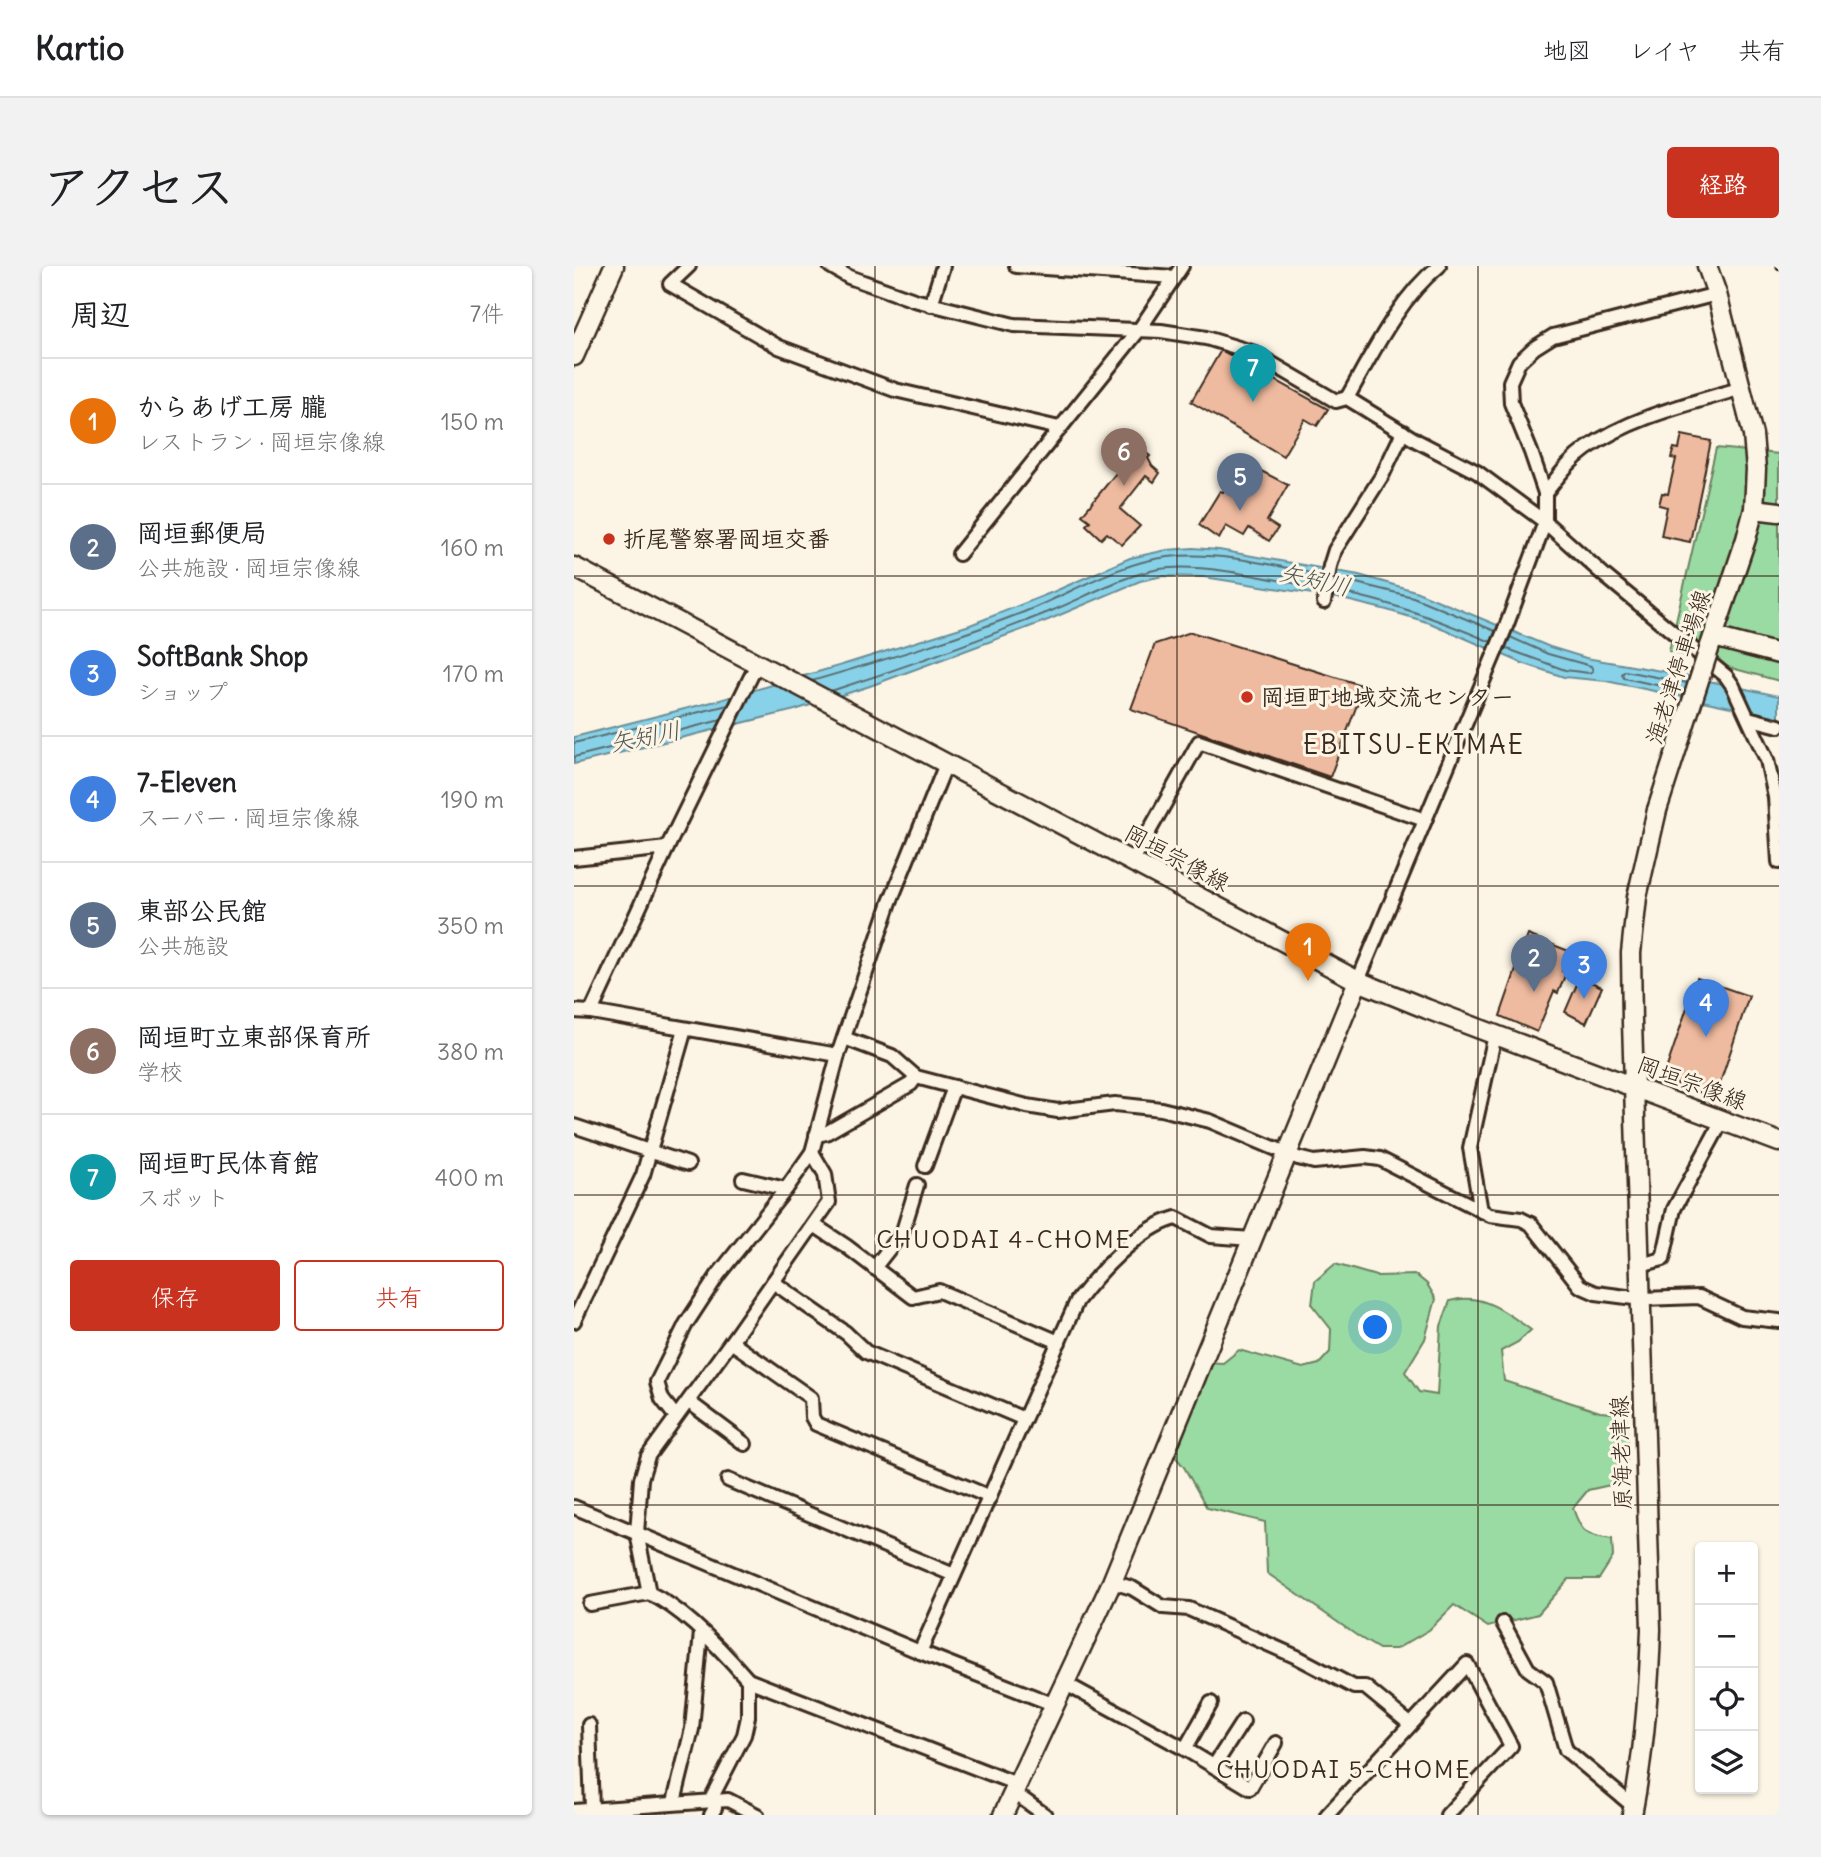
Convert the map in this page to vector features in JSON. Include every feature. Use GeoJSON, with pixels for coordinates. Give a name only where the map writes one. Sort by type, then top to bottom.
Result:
{"type":"FeatureCollection","features":[{"type":"Feature","properties":{"kind":"main road"},"geometry":{"type":"LineString","coordinates":[[574,355],[614,266]]}},
{"type":"Feature","properties":{"kind":"main road","name":"海老津停車場線"},"geometry":{"type":"LineString","coordinates":[[1634,1088],[1631,953],[1637,897],[1657,810],[1754,509],[1756,469],[1753,435],[1717,294],[1707,266]]}},
{"type":"Feature","properties":{"kind":"main road"},"geometry":{"type":"LineString","coordinates":[[1754,509],[1779,512]]}},
{"type":"Feature","properties":{"kind":"main road","name":"岡垣宗像線"},"geometry":{"type":"LineString","coordinates":[[574,567],[1358,981],[1779,1142]]}},
{"type":"Feature","properties":{"kind":"main road"},"geometry":{"type":"LineString","coordinates":[[1712,642],[1779,654]]}},
{"type":"Feature","properties":{"kind":"main road"},"geometry":{"type":"LineString","coordinates":[[1003,1815],[1112,1582],[1358,981]]}},
{"type":"Feature","properties":{"kind":"main road","name":"原海老津線"},"geometry":{"type":"LineString","coordinates":[[1633,1810],[1648,1698],[1651,1629],[1634,1088]]}},
{"type":"Feature","properties":{"kind":"street"},"geometry":{"type":"LineString","coordinates":[[689,266],[670,284],[779,347],[895,390],[1059,428]]}},
{"type":"Feature","properties":{"kind":"street"},"geometry":{"type":"LineString","coordinates":[[830,266],[849,277],[931,305],[1014,325],[1139,330],[1206,338],[1252,352],[1336,401],[1347,398],[1378,345],[1421,281],[1439,266]]}},
{"type":"Feature","properties":{"kind":"street"},"geometry":{"type":"LineString","coordinates":[[931,305],[943,266]]}},
{"type":"Feature","properties":{"kind":"street"},"geometry":{"type":"LineString","coordinates":[[1016,266],[1178,271]]}},
{"type":"Feature","properties":{"kind":"street"},"geometry":{"type":"LineString","coordinates":[[959,554],[1139,330],[1178,271]]}},
{"type":"Feature","properties":{"kind":"street"},"geometry":{"type":"LineString","coordinates":[[1358,981],[1507,624],[1545,522],[1545,493],[1511,403],[1510,382],[1519,362],[1553,336],[1717,294]]}},
{"type":"Feature","properties":{"kind":"street"},"geometry":{"type":"LineString","coordinates":[[1545,493],[1567,466],[1586,449],[1625,428],[1668,410],[1742,388]]}},
{"type":"Feature","properties":{"kind":"street"},"geometry":{"type":"LineString","coordinates":[[1347,398],[1417,441],[1477,472],[1545,522],[1605,576],[1726,676],[1767,760],[1775,797],[1779,862]]}},
{"type":"Feature","properties":{"kind":"street"},"geometry":{"type":"LineString","coordinates":[[1324,602],[1329,566],[1335,550],[1383,474],[1403,432]]}},
{"type":"Feature","properties":{"kind":"street"},"geometry":{"type":"LineString","coordinates":[[592,1012],[667,848],[757,664]]}},
{"type":"Feature","properties":{"kind":"street"},"geometry":{"type":"LineString","coordinates":[[1748,718],[1779,726]]}},
{"type":"Feature","properties":{"kind":"street"},"geometry":{"type":"LineString","coordinates":[[1132,862],[1199,742],[1425,820]]}},
{"type":"Feature","properties":{"kind":"street"},"geometry":{"type":"LineString","coordinates":[[676,1417],[662,1399],[657,1382],[686,1324],[718,1275],[812,1153],[838,1055],[890,902],[946,764]]}},
{"type":"Feature","properties":{"kind":"street"},"geometry":{"type":"LineString","coordinates":[[574,858],[667,848]]}},
{"type":"Feature","properties":{"kind":"street"},"geometry":{"type":"LineString","coordinates":[[574,1011],[763,1040],[838,1055]]}},
{"type":"Feature","properties":{"kind":"street"},"geometry":{"type":"LineString","coordinates":[[574,1321],[643,1175],[685,1028]]}},
{"type":"Feature","properties":{"kind":"street"},"geometry":{"type":"LineString","coordinates":[[1481,1211],[1471,1148],[1495,1034]]}},
{"type":"Feature","properties":{"kind":"street"},"geometry":{"type":"LineString","coordinates":[[844,1038],[892,1056],[916,1077],[1027,1106],[1058,1111],[1115,1104],[1170,1111],[1210,1121],[1314,1162],[1365,1157],[1380,1159],[1490,1215],[1521,1219],[1531,1224],[1580,1286],[1596,1293],[1642,1299],[1699,1297],[1742,1317],[1779,1321]]}},
{"type":"Feature","properties":{"kind":"street"},"geometry":{"type":"LineString","coordinates":[[816,1135],[837,1127],[911,1084],[916,1077]]}},
{"type":"Feature","properties":{"kind":"street"},"geometry":{"type":"LineString","coordinates":[[925,1166],[954,1087]]}},
{"type":"Feature","properties":{"kind":"street"},"geometry":{"type":"LineString","coordinates":[[1640,1265],[1663,1259],[1674,1209],[1723,1121]]}},
{"type":"Feature","properties":{"kind":"street"},"geometry":{"type":"LineString","coordinates":[[574,1126],[688,1164]]}},
{"type":"Feature","properties":{"kind":"street"},"geometry":{"type":"LineString","coordinates":[[649,1593],[637,1533],[641,1479],[648,1456],[829,1202],[825,1174],[812,1153]]}},
{"type":"Feature","properties":{"kind":"street"},"geometry":{"type":"LineString","coordinates":[[743,1179],[786,1189]]}},
{"type":"Feature","properties":{"kind":"street"},"geometry":{"type":"LineString","coordinates":[[874,1268],[903,1231],[917,1185]]}},
{"type":"Feature","properties":{"kind":"street"},"geometry":{"type":"LineString","coordinates":[[920,1652],[1077,1301],[1093,1280],[1117,1255],[1165,1221],[1176,1218],[1211,1236],[1252,1240]]}},
{"type":"Feature","properties":{"kind":"street"},"geometry":{"type":"LineString","coordinates":[[814,1225],[913,1297],[939,1290],[1059,1342]]}},
{"type":"Feature","properties":{"kind":"street"},"geometry":{"type":"LineString","coordinates":[[774,1282],[846,1333],[866,1352],[1024,1419]]}},
{"type":"Feature","properties":{"kind":"street"},"geometry":{"type":"LineString","coordinates":[[731,1342],[811,1398],[811,1417],[816,1424],[990,1497]]}},
{"type":"Feature","properties":{"kind":"street"},"geometry":{"type":"LineString","coordinates":[[689,1402],[745,1444]]}},
{"type":"Feature","properties":{"kind":"street"},"geometry":{"type":"LineString","coordinates":[[728,1480],[954,1575]]}},
{"type":"Feature","properties":{"kind":"street"},"geometry":{"type":"LineString","coordinates":[[574,1507],[920,1652],[1055,1705]]}},
{"type":"Feature","properties":{"kind":"street"},"geometry":{"type":"LineString","coordinates":[[1112,1582],[1132,1588],[1163,1607],[1189,1609],[1297,1657],[1354,1687],[1365,1687],[1410,1724]]}},
{"type":"Feature","properties":{"kind":"street"},"geometry":{"type":"LineString","coordinates":[[590,1604],[649,1593],[663,1599],[722,1650],[748,1680],[1015,1788],[1045,1815]]}},
{"type":"Feature","properties":{"kind":"street"},"geometry":{"type":"LineString","coordinates":[[1503,1623],[1528,1669],[1546,1682],[1566,1750],[1633,1810]]}},
{"type":"Feature","properties":{"kind":"street"},"geometry":{"type":"LineString","coordinates":[[674,1802],[692,1729],[701,1632]]}},
{"type":"Feature","properties":{"kind":"street"},"geometry":{"type":"LineString","coordinates":[[1327,1815],[1466,1664],[1511,1746],[1447,1815]]}},
{"type":"Feature","properties":{"kind":"street"},"geometry":{"type":"LineString","coordinates":[[711,1799],[744,1735],[748,1717],[748,1680]]}},
{"type":"Feature","properties":{"kind":"street"},"geometry":{"type":"LineString","coordinates":[[1066,1684],[1250,1788],[1276,1743]]}},
{"type":"Feature","properties":{"kind":"street"},"geometry":{"type":"LineString","coordinates":[[1185,1749],[1211,1703]]}},
{"type":"Feature","properties":{"kind":"street"},"geometry":{"type":"LineString","coordinates":[[1214,1766],[1243,1721]]}},
{"type":"Feature","properties":{"kind":"street"},"geometry":{"type":"LineString","coordinates":[[589,1726],[592,1809]]}},
{"type":"Feature","properties":{"kind":"street"},"geometry":{"type":"LineString","coordinates":[[711,1799],[715,1808],[711,1815]]}},
{"type":"Feature","properties":{"kind":"street"},"geometry":{"type":"LineString","coordinates":[[574,1811],[711,1799],[728,1800],[757,1815]]}},
{"type":"Feature","properties":{"kind":"green space"},"geometry":{"type":"Polygon","coordinates":[[[1716,448],[1779,454],[1779,681],[1669,651],[1716,448]]]}},
{"type":"Feature","properties":{"kind":"green space"},"geometry":{"type":"Polygon","coordinates":[[[1335,1264],[1376,1276],[1416,1275],[1427,1284],[1436,1299],[1425,1339],[1405,1372],[1419,1392],[1437,1395],[1441,1326],[1450,1301],[1473,1299],[1493,1305],[1531,1330],[1518,1342],[1501,1351],[1504,1381],[1600,1412],[1626,1414],[1628,1447],[1624,1482],[1588,1490],[1573,1508],[1586,1532],[1612,1539],[1613,1557],[1599,1579],[1569,1579],[1538,1614],[1488,1627],[1454,1605],[1429,1630],[1396,1649],[1379,1649],[1267,1573],[1265,1522],[1207,1508],[1184,1467],[1174,1455],[1172,1438],[1206,1362],[1223,1363],[1239,1350],[1303,1368],[1319,1364],[1330,1352],[1331,1329],[1312,1305],[1315,1281],[1335,1264]]]}},
{"type":"Feature","properties":{"kind":"water","name":"矢矧川"},"geometry":{"type":"Polygon","coordinates":[[[1167,550],[1219,550],[1359,575],[1415,591],[1550,647],[1586,658],[1779,696],[1779,717],[1606,681],[1564,677],[1522,663],[1430,623],[1338,598],[1204,577],[1163,576],[1140,581],[1048,620],[870,686],[795,710],[574,764],[574,737],[720,700],[842,665],[970,625],[1130,558],[1167,550]]]}},
{"type":"Feature","properties":{"kind":"building"},"geometry":{"type":"Polygon","coordinates":[[[1221,350],[1328,409],[1317,426],[1305,419],[1283,456],[1191,402],[1221,350]]]}},
{"type":"Feature","properties":{"kind":"building"},"geometry":{"type":"Polygon","coordinates":[[[1682,435],[1711,441],[1690,542],[1661,536],[1667,507],[1659,505],[1662,493],[1668,494],[1676,459],[1671,458],[1674,448],[1679,449],[1682,435]]]}},
{"type":"Feature","properties":{"kind":"building"},"geometry":{"type":"Polygon","coordinates":[[[1138,446],[1150,456],[1148,458],[1152,466],[1160,473],[1154,482],[1146,476],[1120,509],[1140,526],[1122,545],[1107,533],[1101,539],[1086,525],[1090,521],[1082,515],[1138,446]]]}},
{"type":"Feature","properties":{"kind":"building"},"geometry":{"type":"Polygon","coordinates":[[[1246,463],[1288,485],[1267,521],[1278,528],[1269,541],[1249,528],[1244,536],[1226,526],[1219,539],[1199,525],[1220,491],[1223,492],[1229,483],[1222,479],[1230,465],[1240,471],[1246,463]]]}},
{"type":"Feature","properties":{"kind":"building","name":"岡垣町地域交流センター"},"geometry":{"type":"Polygon","coordinates":[[[1191,632],[1364,686],[1330,777],[1131,709],[1155,644],[1191,632]]]}},
{"type":"Feature","properties":{"kind":"building"},"geometry":{"type":"Polygon","coordinates":[[[1528,935],[1579,955],[1572,969],[1564,965],[1562,971],[1566,973],[1558,993],[1554,991],[1537,1032],[1500,1016],[1528,935]]]}},
{"type":"Feature","properties":{"kind":"building"},"geometry":{"type":"Polygon","coordinates":[[[1580,977],[1602,987],[1586,1023],[1565,1012],[1580,977]]]}},
{"type":"Feature","properties":{"kind":"building"},"geometry":{"type":"Polygon","coordinates":[[[1697,978],[1749,996],[1715,1098],[1663,1079],[1697,978]]]}},
{"type":"Feature","properties":{"kind":"place","name":"岡垣町民体育館"},"geometry":{"type":"Point","coordinates":[1253,402]}},
{"type":"Feature","properties":{"kind":"place","name":"岡垣町立東部保育所"},"geometry":{"type":"Point","coordinates":[1124,486]}},
{"type":"Feature","properties":{"kind":"place","name":"東部公民館"},"geometry":{"type":"Point","coordinates":[1240,511]}},
{"type":"Feature","properties":{"kind":"place","name":"折尾警察署岡垣交番"},"geometry":{"type":"Point","coordinates":[609,539]}},
{"type":"Feature","properties":{"kind":"place","name":"岡垣町地域交流センター"},"geometry":{"type":"Point","coordinates":[1247,697]}},
{"type":"Feature","properties":{"kind":"place","name":"からあげ工房 朧"},"geometry":{"type":"Point","coordinates":[1308,981]}},
{"type":"Feature","properties":{"kind":"place","name":"岡垣郵便局"},"geometry":{"type":"Point","coordinates":[1534,992]}},
{"type":"Feature","properties":{"kind":"place","name":"SoftBank Shop"},"geometry":{"type":"Point","coordinates":[1584,999]}},
{"type":"Feature","properties":{"kind":"place","name":"7-Eleven"},"geometry":{"type":"Point","coordinates":[1706,1037]}},
{"type":"Feature","properties":{"kind":"district","name":"EBITSU-EKIMAE"},"geometry":{"type":"Point","coordinates":[1414,745]}},
{"type":"Feature","properties":{"kind":"district","name":"CHUODAI 4-CHOME"},"geometry":{"type":"Point","coordinates":[1004,1240]}},
{"type":"Feature","properties":{"kind":"district","name":"CHUODAI 5-CHOME"},"geometry":{"type":"Point","coordinates":[1344,1770]}}]}
